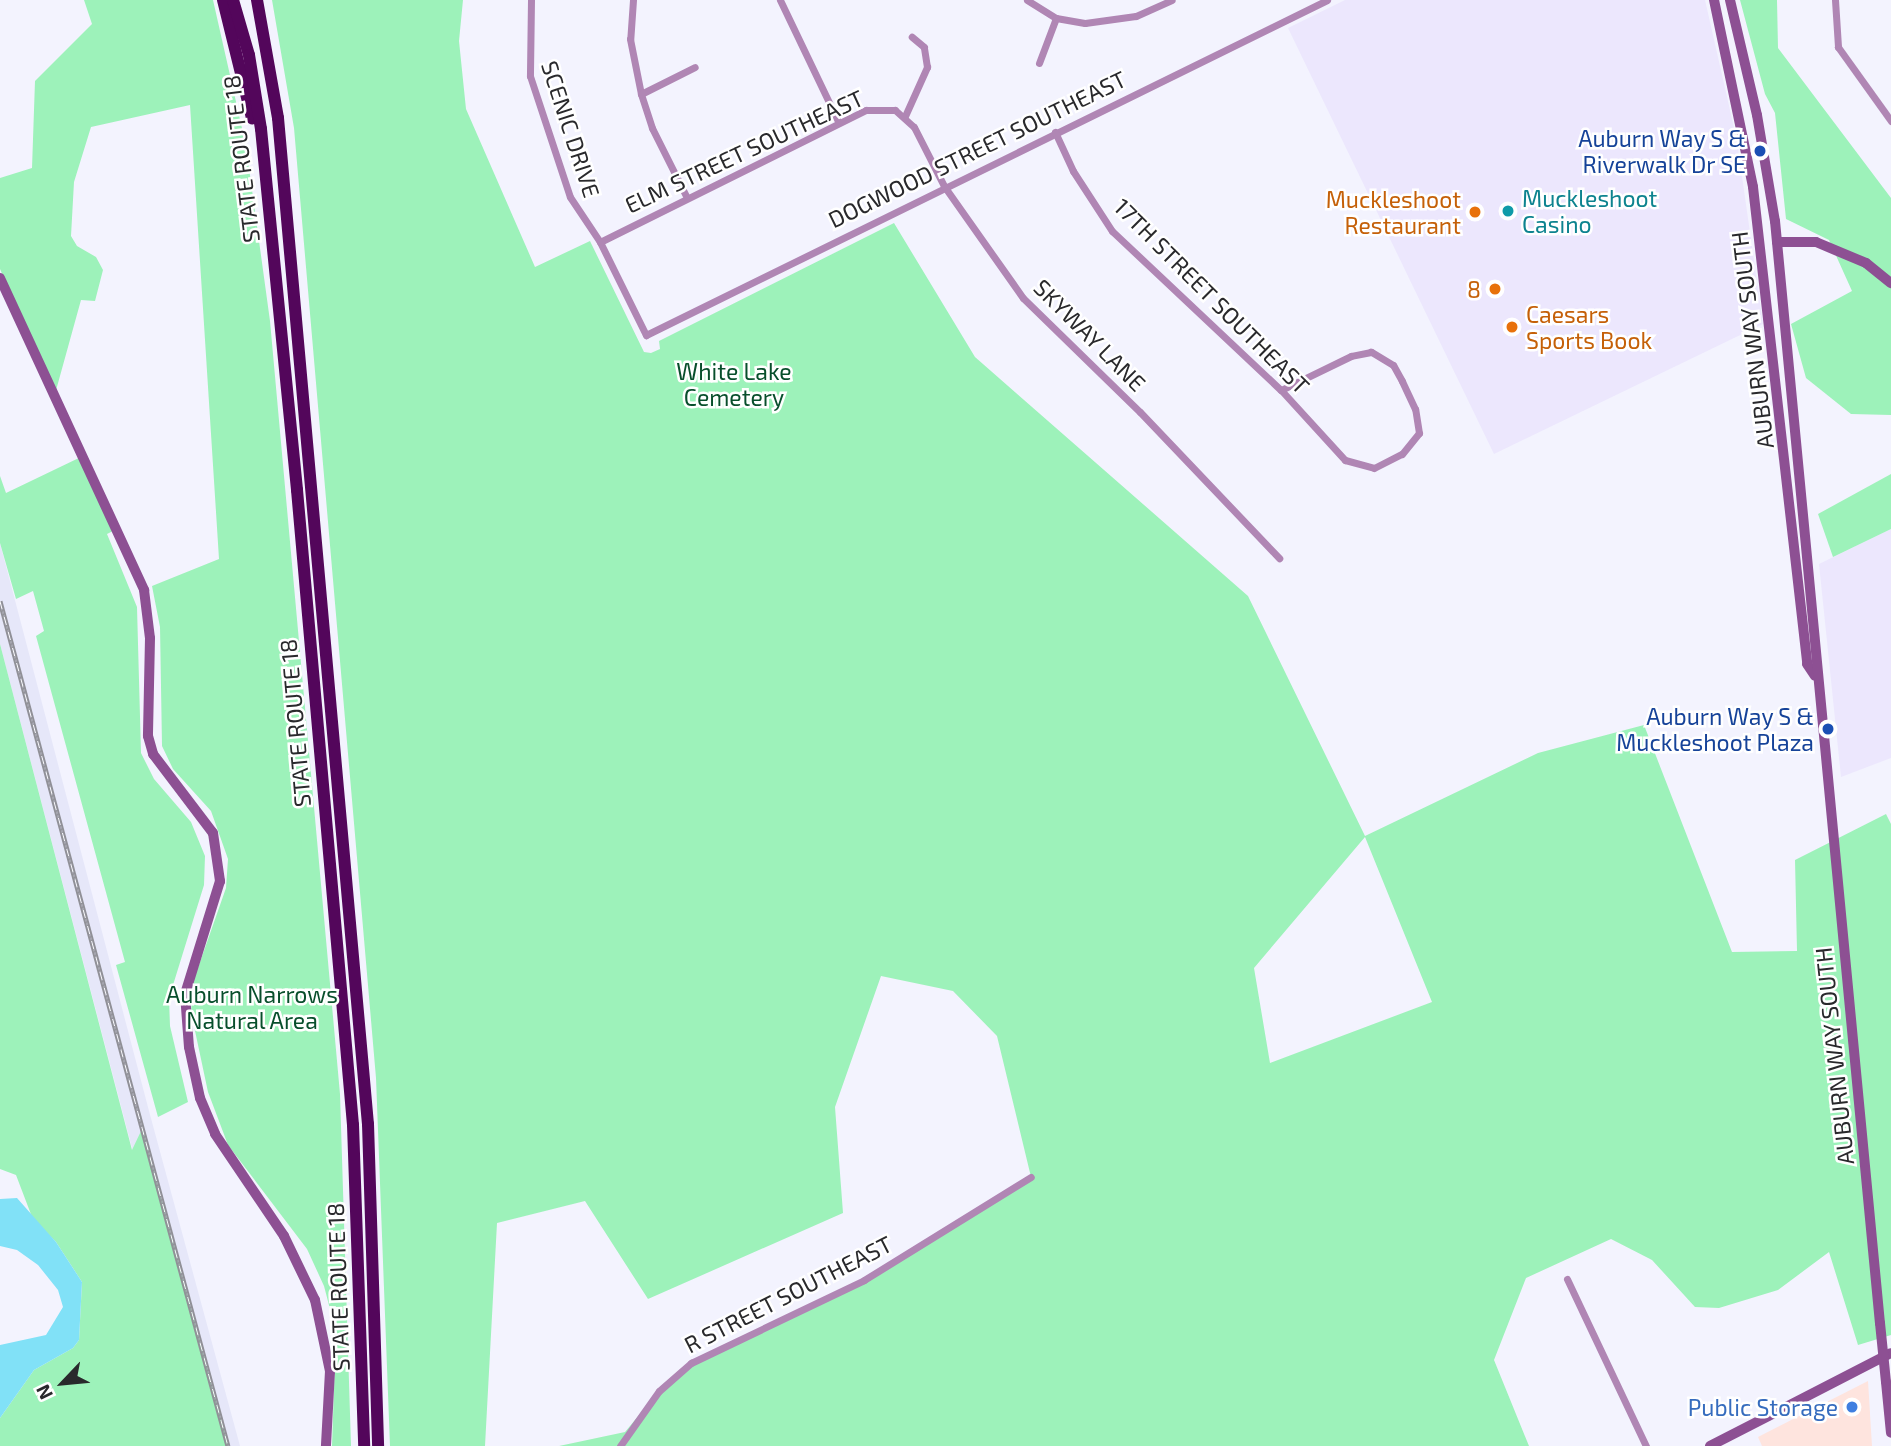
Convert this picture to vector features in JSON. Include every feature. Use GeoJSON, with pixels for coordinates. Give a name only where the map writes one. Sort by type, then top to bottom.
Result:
{"type":"FeatureCollection","features":[{"type":"Feature","properties":{"kind":"highway"},"geometry":{"type":"LineString","coordinates":[[223,0],[264,162]]}},
{"type":"Feature","properties":{"kind":"highway","name":"STATE ROUTE 18"},"geometry":{"type":"LineString","coordinates":[[233,0],[248,55],[264,162],[351,1100],[364,1446]]}},
{"type":"Feature","properties":{"kind":"highway","name":"STATE ROUTE 18"},"geometry":{"type":"LineString","coordinates":[[257,0],[278,118],[368,1124],[378,1446]]}},
{"type":"Feature","properties":{"kind":"main road","name":"AUBURN WAY SOUTH"},"geometry":{"type":"LineString","coordinates":[[1730,0],[1747,73],[1777,242],[1819,660],[1815,676],[1891,1433]]}},
{"type":"Feature","properties":{"kind":"main road","name":"AUBURN WAY SOUTH"},"geometry":{"type":"LineString","coordinates":[[1716,4],[1753,187],[1807,663],[1815,676]]}},
{"type":"Feature","properties":{"kind":"main road"},"geometry":{"type":"LineString","coordinates":[[1716,4],[1726,11],[1739,62],[1747,73]]}},
{"type":"Feature","properties":{"kind":"main road"},"geometry":{"type":"LineString","coordinates":[[1777,242],[1816,242],[1866,263],[1891,283]]}},
{"type":"Feature","properties":{"kind":"main road"},"geometry":{"type":"LineString","coordinates":[[0,278],[144,590],[150,638],[148,736],[153,754],[213,833],[220,881],[185,994],[189,1047],[200,1098],[215,1134],[284,1236],[315,1300],[330,1371],[326,1446]]}},
{"type":"Feature","properties":{"kind":"main road"},"geometry":{"type":"LineString","coordinates":[[1710,1446],[1891,1353]]}},
{"type":"Feature","properties":{"kind":"street","name":"SCENIC DRIVE"},"geometry":{"type":"LineString","coordinates":[[531,0],[530,76],[570,197],[600,242],[646,335]]}},
{"type":"Feature","properties":{"kind":"street"},"geometry":{"type":"LineString","coordinates":[[632,0],[629,30],[640,94],[652,128],[687,198]]}},
{"type":"Feature","properties":{"kind":"street"},"geometry":{"type":"LineString","coordinates":[[780,0],[839,123]]}},
{"type":"Feature","properties":{"kind":"street"},"geometry":{"type":"LineString","coordinates":[[1027,0],[1056,18],[1084,23],[1121,20],[1172,0]]}},
{"type":"Feature","properties":{"kind":"street","name":"DOGWOOD STREET SOUTHEAST"},"geometry":{"type":"LineString","coordinates":[[646,335],[1055,131],[1327,0]]}},
{"type":"Feature","properties":{"kind":"street"},"geometry":{"type":"LineString","coordinates":[[1835,0],[1833,22],[1838,47],[1891,121]]}},
{"type":"Feature","properties":{"kind":"street"},"geometry":{"type":"LineString","coordinates":[[1039,63],[1056,18]]}},
{"type":"Feature","properties":{"kind":"street"},"geometry":{"type":"LineString","coordinates":[[905,116],[927,67],[924,47],[912,37]]}},
{"type":"Feature","properties":{"kind":"street"},"geometry":{"type":"LineString","coordinates":[[640,94],[695,67]]}},
{"type":"Feature","properties":{"kind":"street","name":"ELM STREET SOUTHEAST"},"geometry":{"type":"LineString","coordinates":[[600,242],[839,123],[877,108],[905,116]]}},
{"type":"Feature","properties":{"kind":"street","name":"SKYWAY LANE"},"geometry":{"type":"LineString","coordinates":[[905,116],[944,186],[1023,298],[1140,412],[1279,558]]}},
{"type":"Feature","properties":{"kind":"street","name":"17TH STREET SOUTHEAST"},"geometry":{"type":"LineString","coordinates":[[1055,131],[1073,171],[1112,231],[1281,390],[1345,460],[1363,468],[1374,468],[1402,454],[1419,433],[1415,409],[1393,365],[1381,356],[1362,353],[1281,390]]}},
{"type":"Feature","properties":{"kind":"street","name":"R STREET SOUTHEAST"},"geometry":{"type":"LineString","coordinates":[[620,1446],[659,1391],[691,1363],[864,1280],[1031,1177]]}},
{"type":"Feature","properties":{"kind":"street"},"geometry":{"type":"LineString","coordinates":[[1567,1279],[1646,1446]]}},
{"type":"Feature","properties":{"kind":"shaded area"},"geometry":{"type":"Polygon","coordinates":[[[1345,0],[1705,0],[1737,141],[1763,324],[1494,454],[1288,28],[1345,0]]]}},
{"type":"Feature","properties":{"kind":"shaded area"},"geometry":{"type":"Polygon","coordinates":[[[1891,529],[1891,758],[1841,777],[1819,564],[1891,529]]]}},
{"type":"Feature","properties":{"kind":"shaded area"},"geometry":{"type":"Polygon","coordinates":[[[0,543],[240,1446],[210,1446],[0,644],[0,543]]]}},
{"type":"Feature","properties":{"kind":"shaded area"},"geometry":{"type":"Polygon","coordinates":[[[1868,1381],[1872,1446],[1762,1446],[1758,1437],[1868,1381]]]}},
{"type":"Feature","properties":{"kind":"green space"},"geometry":{"type":"Polygon","coordinates":[[[84,0],[213,0],[246,146],[270,321],[340,1094],[351,1446],[332,1446],[336,1332],[324,1286],[307,1249],[228,1145],[208,1092],[191,1012],[193,982],[226,888],[228,859],[211,811],[173,769],[162,746],[160,627],[152,586],[219,559],[190,105],[91,127],[74,182],[71,236],[77,246],[96,257],[103,270],[95,301],[81,300],[55,394],[0,269],[0,178],[32,168],[35,81],[92,24],[84,0]]]}},
{"type":"Feature","properties":{"kind":"green space","name":"White Lake Cemetery"},"geometry":{"type":"Polygon","coordinates":[[[272,0],[463,0],[459,41],[466,109],[535,267],[590,241],[644,352],[651,353],[660,349],[659,341],[894,223],[975,357],[1248,596],[1365,836],[1538,753],[1644,725],[1732,952],[1797,951],[1795,860],[1886,814],[1891,824],[1891,1335],[1858,1345],[1829,1252],[1778,1290],[1719,1308],[1695,1307],[1652,1260],[1611,1239],[1526,1278],[1494,1360],[1529,1446],[559,1446],[625,1432],[659,1391],[691,1363],[864,1280],[1031,1177],[997,1036],[953,991],[881,976],[835,1107],[843,1213],[648,1299],[585,1201],[497,1223],[485,1446],[390,1446],[376,1078],[294,128],[272,0]],[[1365,837],[1254,968],[1270,1063],[1432,1002],[1365,837]]]}},
{"type":"Feature","properties":{"kind":"green space"},"geometry":{"type":"Polygon","coordinates":[[[1740,0],[1777,0],[1778,48],[1891,198],[1891,415],[1851,414],[1806,378],[1791,324],[1852,291],[1829,240],[1786,219],[1775,113],[1765,94],[1740,0]]]}},
{"type":"Feature","properties":{"kind":"green space","name":"Auburn Narrows Natural Area"},"geometry":{"type":"Polygon","coordinates":[[[83,456],[117,529],[107,534],[137,607],[141,753],[154,779],[191,822],[205,856],[204,885],[169,998],[170,1026],[188,1102],[158,1117],[116,965],[125,962],[36,636],[44,631],[33,591],[16,599],[0,543],[0,476],[6,493],[83,456]]]}},
{"type":"Feature","properties":{"kind":"green space"},"geometry":{"type":"Polygon","coordinates":[[[1891,474],[1891,529],[1833,557],[1818,514],[1891,474]]]}},
{"type":"Feature","properties":{"kind":"green space"},"geometry":{"type":"Polygon","coordinates":[[[0,644],[132,1150],[142,1129],[228,1446],[0,1446],[0,1418],[34,1370],[73,1348],[79,1340],[82,1282],[56,1242],[32,1217],[16,1175],[0,1169],[0,644]]]}},
{"type":"Feature","properties":{"kind":"water"},"geometry":{"type":"Polygon","coordinates":[[[17,1198],[56,1242],[82,1282],[79,1340],[73,1348],[34,1370],[0,1418],[0,1345],[46,1335],[63,1307],[58,1290],[38,1265],[17,1250],[0,1246],[0,1199],[17,1198]]]}},
{"type":"Feature","properties":{"kind":"railway"},"geometry":{"type":"LineString","coordinates":[[0,601],[228,1446]]}},
{"type":"Feature","properties":{"kind":"place","name":"Auburn Way S & Riverwalk Dr SE"},"geometry":{"type":"Point","coordinates":[1760,151]}},
{"type":"Feature","properties":{"kind":"place","name":"Muckleshoot Casino"},"geometry":{"type":"Point","coordinates":[1508,211]}},
{"type":"Feature","properties":{"kind":"place","name":"Muckleshoot Restaurant"},"geometry":{"type":"Point","coordinates":[1475,212]}},
{"type":"Feature","properties":{"kind":"place","name":"8"},"geometry":{"type":"Point","coordinates":[1495,289]}},
{"type":"Feature","properties":{"kind":"place","name":"Caesars Sports Book"},"geometry":{"type":"Point","coordinates":[1512,327]}},
{"type":"Feature","properties":{"kind":"place","name":"Auburn Way S & Muckleshoot Plaza"},"geometry":{"type":"Point","coordinates":[1828,729]}},
{"type":"Feature","properties":{"kind":"place","name":"Public Storage"},"geometry":{"type":"Point","coordinates":[1852,1407]}}]}
